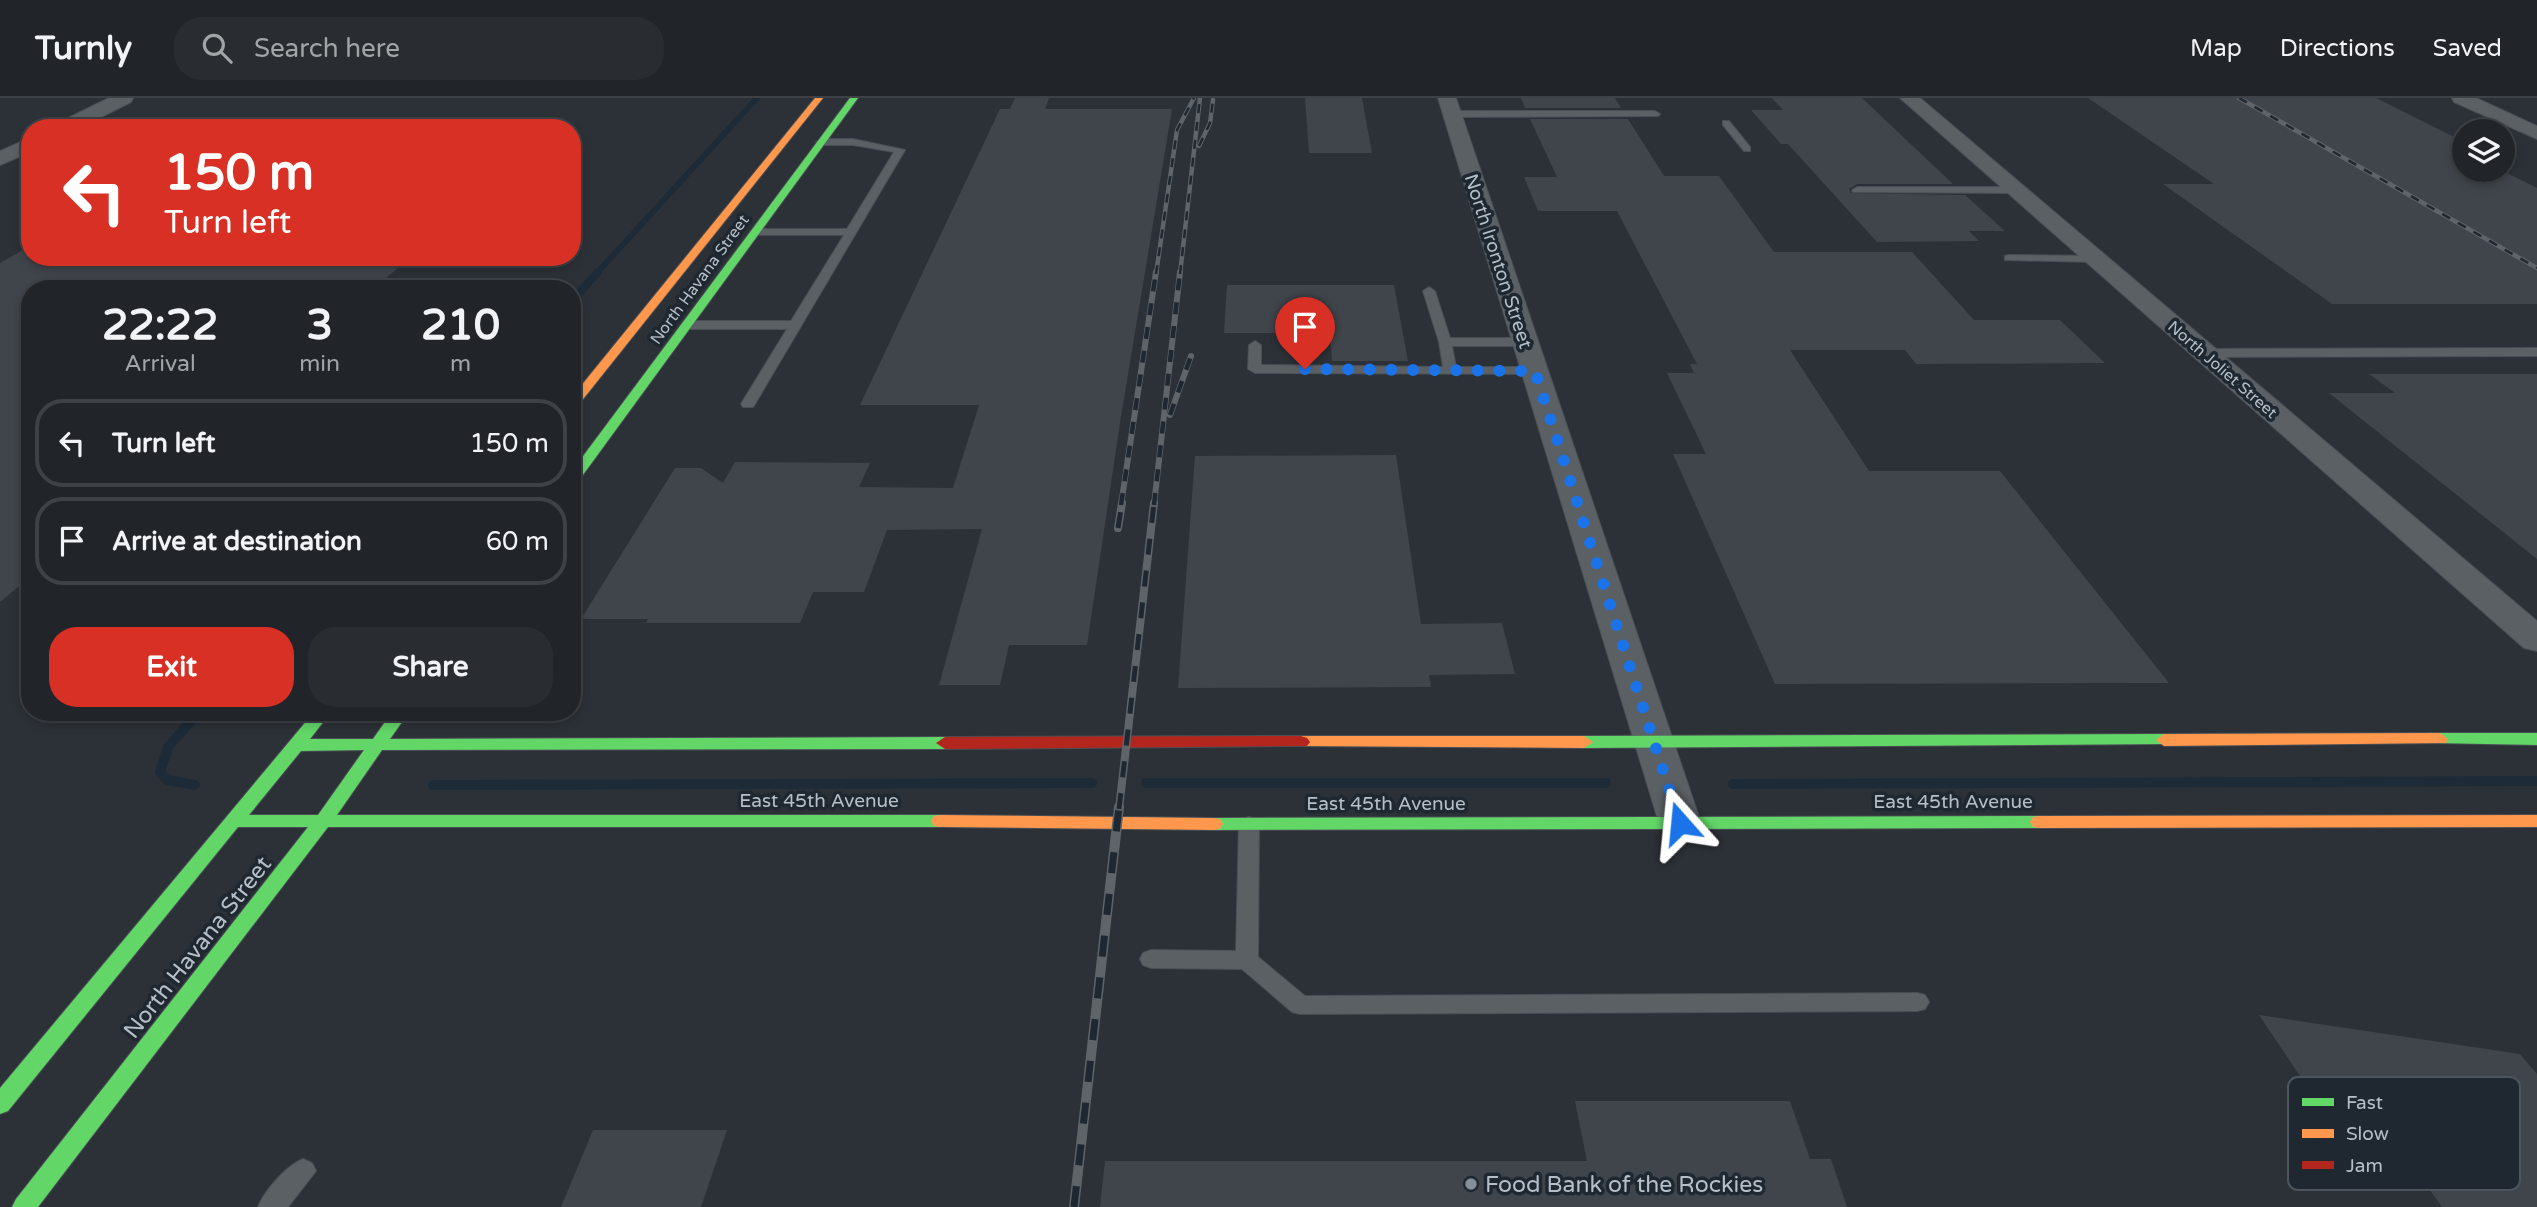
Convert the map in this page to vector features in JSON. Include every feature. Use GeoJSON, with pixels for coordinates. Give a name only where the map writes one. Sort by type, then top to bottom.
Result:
{"type":"FeatureCollection","features":[{"type":"Feature","properties":{"kind":"street"},"geometry":{"type":"LineString","coordinates":[[81,119],[124,98]]}},
{"type":"Feature","properties":{"kind":"street","name":"North Havana Street"},"geometry":{"type":"LineString","coordinates":[[581,394],[819,98]]}},
{"type":"Feature","properties":{"kind":"street","name":"North Havana Street"},"geometry":{"type":"LineString","coordinates":[[581,468],[854,98]]}},
{"type":"Feature","properties":{"kind":"street","name":"North Joliet Street"},"geometry":{"type":"LineString","coordinates":[[1909,98],[2537,640]]}},
{"type":"Feature","properties":{"kind":"street"},"geometry":{"type":"LineString","coordinates":[[2461,98],[2537,133]]}},
{"type":"Feature","properties":{"kind":"street","name":"North Ironton Street"},"geometry":{"type":"LineString","coordinates":[[1450,106],[1680,823]]}},
{"type":"Feature","properties":{"kind":"street"},"geometry":{"type":"LineString","coordinates":[[0,159],[21,148]]}},
{"type":"Feature","properties":{"kind":"street"},"geometry":{"type":"LineString","coordinates":[[0,1104],[316,721]]}},
{"type":"Feature","properties":{"kind":"street","name":"North Havana Street"},"geometry":{"type":"LineString","coordinates":[[24,1207],[323,821],[394,721]]}},
{"type":"Feature","properties":{"kind":"street"},"geometry":{"type":"LineString","coordinates":[[296,746],[2537,739]]}},
{"type":"Feature","properties":{"kind":"street","name":"East 45th Avenue"},"geometry":{"type":"LineString","coordinates":[[234,821],[1013,821],[1250,824],[2537,821]]}},
{"type":"Feature","properties":{"kind":"lane"},"geometry":{"type":"LineString","coordinates":[[1450,106],[1655,114]]}},
{"type":"Feature","properties":{"kind":"lane"},"geometry":{"type":"LineString","coordinates":[[1727,123],[1747,149]]}},
{"type":"Feature","properties":{"kind":"lane"},"geometry":{"type":"LineString","coordinates":[[748,404],[900,150],[853,142],[821,142]]}},
{"type":"Feature","properties":{"kind":"lane"},"geometry":{"type":"LineString","coordinates":[[1857,190],[2016,190]]}},
{"type":"Feature","properties":{"kind":"lane"},"geometry":{"type":"LineString","coordinates":[[755,232],[851,232]]}},
{"type":"Feature","properties":{"kind":"lane"},"geometry":{"type":"LineString","coordinates":[[2008,258],[2095,259]]}},
{"type":"Feature","properties":{"kind":"lane"},"geometry":{"type":"LineString","coordinates":[[1429,291],[1445,342],[1450,371]]}},
{"type":"Feature","properties":{"kind":"lane"},"geometry":{"type":"LineString","coordinates":[[687,325],[795,325]]}},
{"type":"Feature","properties":{"kind":"lane"},"geometry":{"type":"LineString","coordinates":[[1445,342],[1525,342]]}},
{"type":"Feature","properties":{"kind":"lane"},"geometry":{"type":"LineString","coordinates":[[1255,345],[1255,369],[1535,371]]}},
{"type":"Feature","properties":{"kind":"lane"},"geometry":{"type":"LineString","coordinates":[[2204,353],[2537,352]]}},
{"type":"Feature","properties":{"kind":"lane"},"geometry":{"type":"LineString","coordinates":[[1247,960],[1250,824]]}},
{"type":"Feature","properties":{"kind":"lane"},"geometry":{"type":"LineString","coordinates":[[1151,959],[1247,960],[1300,1005],[1917,1002]]}},
{"type":"Feature","properties":{"kind":"lane"},"geometry":{"type":"LineString","coordinates":[[271,1207],[303,1171]]}},
{"type":"Feature","properties":{"kind":"building"},"geometry":{"type":"Polygon","coordinates":[[[1015,98],[1049,98],[1045,109],[1172,109],[1120,423],[1087,645],[1009,645],[1000,685],[939,685],[982,529],[887,530],[864,592],[813,592],[800,623],[646,623],[648,619],[581,619],[675,468],[701,468],[723,483],[735,462],[870,463],[859,487],[953,488],[979,405],[860,405],[1000,109],[1010,109],[1015,98]]]}},
{"type":"Feature","properties":{"kind":"building"},"geometry":{"type":"Polygon","coordinates":[[[1305,98],[1362,98],[1372,153],[1309,153],[1305,98]]]}},
{"type":"Feature","properties":{"kind":"building"},"geometry":{"type":"Polygon","coordinates":[[[1521,98],[1615,98],[1621,108],[1525,108],[1521,98]]]}},
{"type":"Feature","properties":{"kind":"building"},"geometry":{"type":"Polygon","coordinates":[[[1772,98],[1862,98],[1953,184],[1857,184],[1849,189],[1851,193],[1965,195],[2005,231],[1969,231],[1979,241],[1877,242],[1788,144],[1781,144],[1751,110],[1783,110],[1772,98]]]}},
{"type":"Feature","properties":{"kind":"building"},"geometry":{"type":"Polygon","coordinates":[[[2088,98],[2376,98],[2452,136],[2452,182],[2515,182],[2515,177],[2537,188],[2537,304],[2332,304],[2163,184],[2214,184],[2088,98]]]}},
{"type":"Feature","properties":{"kind":"building"},"geometry":{"type":"Polygon","coordinates":[[[1530,119],[1628,119],[1664,176],[1719,176],[1774,252],[1912,252],[1974,320],[2060,320],[2105,363],[1916,364],[1905,350],[1790,350],[1869,471],[2000,471],[2169,683],[1775,684],[1673,454],[1706,454],[1667,373],[1694,373],[1690,364],[1697,364],[1617,211],[1538,211],[1524,177],[1557,177],[1530,119]]]}},
{"type":"Feature","properties":{"kind":"building"},"geometry":{"type":"Polygon","coordinates":[[[21,251],[21,266],[400,266],[384,280],[21,280],[21,584],[0,602],[0,263],[21,251]]]}},
{"type":"Feature","properties":{"kind":"building"},"geometry":{"type":"Polygon","coordinates":[[[1227,285],[1394,285],[1408,361],[1332,361],[1330,333],[1224,333],[1227,285]]]}},
{"type":"Feature","properties":{"kind":"building"},"geometry":{"type":"Polygon","coordinates":[[[2369,374],[2537,374],[2537,559],[2329,393],[2395,393],[2369,374]]]}},
{"type":"Feature","properties":{"kind":"building"},"geometry":{"type":"Polygon","coordinates":[[[1396,455],[1421,624],[1502,623],[1515,674],[1429,675],[1431,687],[1178,688],[1195,456],[1396,455]]]}},
{"type":"Feature","properties":{"kind":"building"},"geometry":{"type":"Polygon","coordinates":[[[2259,1015],[2520,1054],[2537,1074],[2537,1207],[2442,1207],[2430,1190],[2520,1190],[2520,1077],[2301,1077],[2259,1015]]]}},
{"type":"Feature","properties":{"kind":"building","name":"Food Bank of the Rockies"},"geometry":{"type":"Polygon","coordinates":[[[1575,1101],[1790,1101],[1810,1159],[1831,1159],[1847,1207],[1100,1207],[1105,1161],[1587,1161],[1575,1101]]]}},
{"type":"Feature","properties":{"kind":"building"},"geometry":{"type":"Polygon","coordinates":[[[593,1130],[727,1130],[701,1207],[561,1207],[593,1130]]]}},
{"type":"Feature","properties":{"kind":"waterway"},"geometry":{"type":"LineString","coordinates":[[596,274],[757,98]]}},
{"type":"Feature","properties":{"kind":"waterway"},"geometry":{"type":"LineString","coordinates":[[581,291],[598,272]]}},
{"type":"Feature","properties":{"kind":"waterway"},"geometry":{"type":"LineString","coordinates":[[191,721],[168,747],[160,772],[167,780],[195,785]]}},
{"type":"Feature","properties":{"kind":"waterway"},"geometry":{"type":"LineString","coordinates":[[1733,784],[2537,781]]}},
{"type":"Feature","properties":{"kind":"waterway"},"geometry":{"type":"LineString","coordinates":[[433,785],[1092,783]]}},
{"type":"Feature","properties":{"kind":"waterway"},"geometry":{"type":"LineString","coordinates":[[1146,783],[1606,783]]}},
{"type":"Feature","properties":{"kind":"railway"},"geometry":{"type":"LineString","coordinates":[[1156,274],[1177,130],[1194,98]]}},
{"type":"Feature","properties":{"kind":"railway"},"geometry":{"type":"LineString","coordinates":[[1180,274],[1200,98]]}},
{"type":"Feature","properties":{"kind":"railway"},"geometry":{"type":"LineString","coordinates":[[2239,98],[2537,268]]}},
{"type":"Feature","properties":{"kind":"railway"},"geometry":{"type":"LineString","coordinates":[[1199,146],[1210,123],[1213,100]]}},
{"type":"Feature","properties":{"kind":"railway"},"geometry":{"type":"LineString","coordinates":[[1121,505],[1156,272]]}},
{"type":"Feature","properties":{"kind":"railway"},"geometry":{"type":"LineString","coordinates":[[1154,505],[1180,272]]}},
{"type":"Feature","properties":{"kind":"railway"},"geometry":{"type":"LineString","coordinates":[[1170,415],[1191,356]]}},
{"type":"Feature","properties":{"kind":"railway"},"geometry":{"type":"LineString","coordinates":[[1118,528],[1122,503]]}},
{"type":"Feature","properties":{"kind":"railway"},"geometry":{"type":"LineString","coordinates":[[1119,809],[1154,503]]}},
{"type":"Feature","properties":{"kind":"railway"},"geometry":{"type":"LineString","coordinates":[[1074,1207],[1119,807]]}},
{"type":"Feature","properties":{"kind":"traffic: fast"},"geometry":{"type":"LineString","coordinates":[[581,468],[854,98]]}},
{"type":"Feature","properties":{"kind":"traffic: fast"},"geometry":{"type":"LineString","coordinates":[[0,1104],[316,721]]}},
{"type":"Feature","properties":{"kind":"traffic: fast"},"geometry":{"type":"LineString","coordinates":[[24,1207],[323,821],[395,721]]}},
{"type":"Feature","properties":{"kind":"traffic: fast"},"geometry":{"type":"LineString","coordinates":[[2440,739],[2537,739]]}},
{"type":"Feature","properties":{"kind":"traffic: fast"},"geometry":{"type":"LineString","coordinates":[[1584,742],[2164,740]]}},
{"type":"Feature","properties":{"kind":"traffic: fast"},"geometry":{"type":"LineString","coordinates":[[296,745],[945,743]]}},
{"type":"Feature","properties":{"kind":"traffic: fast"},"geometry":{"type":"LineString","coordinates":[[234,821],[940,821]]}},
{"type":"Feature","properties":{"kind":"traffic: fast"},"geometry":{"type":"LineString","coordinates":[[1214,824],[2039,822]]}},
{"type":"Feature","properties":{"kind":"traffic: slow"},"geometry":{"type":"LineString","coordinates":[[581,394],[819,98]]}},
{"type":"Feature","properties":{"kind":"traffic: slow"},"geometry":{"type":"LineString","coordinates":[[2164,740],[2440,739]]}},
{"type":"Feature","properties":{"kind":"traffic: slow"},"geometry":{"type":"LineString","coordinates":[[1301,742],[1584,742]]}},
{"type":"Feature","properties":{"kind":"traffic: slow"},"geometry":{"type":"LineString","coordinates":[[940,821],[1214,824]]}},
{"type":"Feature","properties":{"kind":"traffic: slow"},"geometry":{"type":"LineString","coordinates":[[2039,822],[2537,821]]}},
{"type":"Feature","properties":{"kind":"traffic: jam"},"geometry":{"type":"LineString","coordinates":[[945,743],[1301,742]]}},
{"type":"Feature","properties":{"kind":"place","name":"Food Bank of the Rockies"},"geometry":{"type":"Point","coordinates":[1471,1184]}},
{"type":"Feature","properties":{"kind":"route"},"geometry":{"type":"LineString","coordinates":[[1305,369],[1535,371],[1680,823]]}}]}
